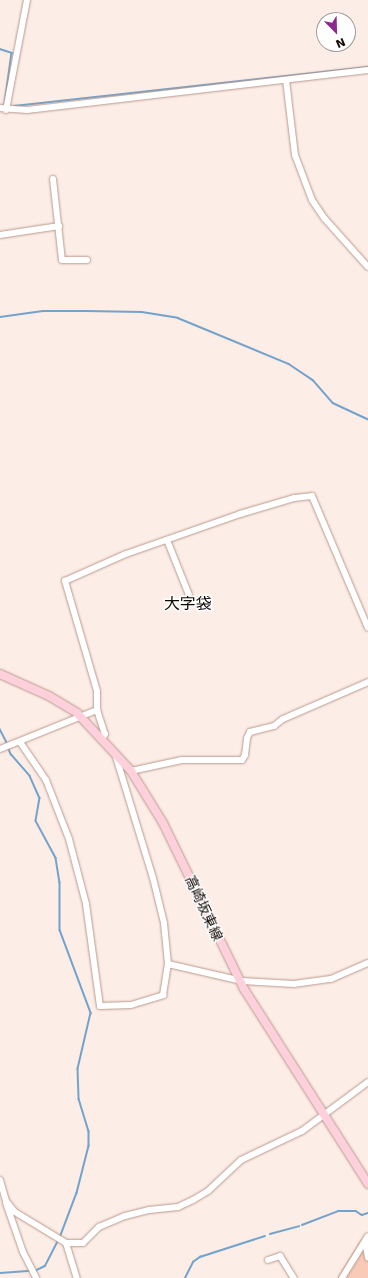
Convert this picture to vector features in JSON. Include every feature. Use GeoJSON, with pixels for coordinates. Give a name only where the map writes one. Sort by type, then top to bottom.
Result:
{"type":"FeatureCollection","features":[{"type":"Feature","properties":{"kind":"main road","name":"高崎坂東線"},"geometry":{"type":"LineString","coordinates":[[0,674],[49,696],[82,717],[103,738],[131,771],[163,823],[238,980],[368,1184]]}},
{"type":"Feature","properties":{"kind":"street"},"geometry":{"type":"LineString","coordinates":[[27,0],[3,109],[27,110],[368,70]]}},
{"type":"Feature","properties":{"kind":"street"},"geometry":{"type":"LineString","coordinates":[[286,80],[295,155],[312,200],[325,219],[368,267]]}},
{"type":"Feature","properties":{"kind":"street"},"geometry":{"type":"LineString","coordinates":[[53,179],[62,260],[86,260]]}},
{"type":"Feature","properties":{"kind":"street"},"geometry":{"type":"LineString","coordinates":[[0,235],[59,226]]}},
{"type":"Feature","properties":{"kind":"street"},"geometry":{"type":"LineString","coordinates":[[103,738],[105,734],[97,710],[97,692],[64,583],[126,554],[240,514],[294,498],[312,496],[368,628]]}},
{"type":"Feature","properties":{"kind":"street"},"geometry":{"type":"LineString","coordinates":[[167,540],[189,595]]}},
{"type":"Feature","properties":{"kind":"street"},"geometry":{"type":"LineString","coordinates":[[131,771],[182,760],[242,760],[245,755],[247,738],[250,732],[274,726],[283,719],[368,682]]}},
{"type":"Feature","properties":{"kind":"street"},"geometry":{"type":"LineString","coordinates":[[0,750],[97,710]]}},
{"type":"Feature","properties":{"kind":"street"},"geometry":{"type":"LineString","coordinates":[[20,742],[46,780],[70,839],[86,904],[100,1006],[131,1005],[163,995],[168,964],[164,923],[153,878],[114,751]]}},
{"type":"Feature","properties":{"kind":"street"},"geometry":{"type":"LineString","coordinates":[[168,964],[238,980],[294,984],[312,983],[331,978],[368,963]]}},
{"type":"Feature","properties":{"kind":"street"},"geometry":{"type":"LineString","coordinates":[[6,1201],[22,1217],[66,1243],[82,1243],[99,1227],[125,1216],[149,1210],[178,1206],[193,1200],[208,1191],[241,1160],[302,1131],[325,1116],[368,1082]]}},
{"type":"Feature","properties":{"kind":"street"},"geometry":{"type":"LineString","coordinates":[[0,1180],[23,1252],[36,1278]]}},
{"type":"Feature","properties":{"kind":"street"},"geometry":{"type":"LineString","coordinates":[[366,1239],[368,1258]]}},
{"type":"Feature","properties":{"kind":"street"},"geometry":{"type":"LineString","coordinates":[[342,1278],[366,1239]]}},
{"type":"Feature","properties":{"kind":"street"},"geometry":{"type":"LineString","coordinates":[[66,1243],[77,1278]]}},
{"type":"Feature","properties":{"kind":"street"},"geometry":{"type":"LineString","coordinates":[[268,1260],[280,1256],[294,1278]]}},
{"type":"Feature","properties":{"kind":"shaded area"},"geometry":{"type":"Polygon","coordinates":[[[361,1239],[366,1242],[368,1251],[368,1278],[337,1278],[361,1239]]]}},
{"type":"Feature","properties":{"kind":"waterway"},"geometry":{"type":"LineString","coordinates":[[0,49],[12,53],[5,104]]}},
{"type":"Feature","properties":{"kind":"waterway"},"geometry":{"type":"LineString","coordinates":[[14,106],[368,67]]}},
{"type":"Feature","properties":{"kind":"waterway"},"geometry":{"type":"LineString","coordinates":[[0,317],[43,311],[87,311],[142,312],[178,318],[289,364],[313,380],[333,403],[368,419]]}},
{"type":"Feature","properties":{"kind":"waterway"},"geometry":{"type":"LineString","coordinates":[[0,729],[7,743]]}},
{"type":"Feature","properties":{"kind":"waterway"},"geometry":{"type":"LineString","coordinates":[[8,747],[11,754],[30,776],[40,798],[36,821],[56,858],[60,882],[60,930],[91,1013],[78,1069],[79,1099],[89,1131],[89,1146],[77,1193],[60,1238]]}},
{"type":"Feature","properties":{"kind":"waterway"},"geometry":{"type":"LineString","coordinates":[[302,1225],[338,1211],[356,1211],[362,1215],[368,1213]]}},
{"type":"Feature","properties":{"kind":"waterway"},"geometry":{"type":"LineString","coordinates":[[270,1234],[299,1226]]}},
{"type":"Feature","properties":{"kind":"waterway"},"geometry":{"type":"LineString","coordinates":[[185,1278],[193,1262],[200,1257],[265,1236]]}},
{"type":"Feature","properties":{"kind":"waterway"},"geometry":{"type":"LineString","coordinates":[[35,1271],[45,1266],[58,1241]]}},
{"type":"Feature","properties":{"kind":"waterway"},"geometry":{"type":"LineString","coordinates":[[0,1273],[31,1271]]}},
{"type":"Feature","properties":{"kind":"district","name":"大字袋"},"geometry":{"type":"Point","coordinates":[188,604]}}]}
